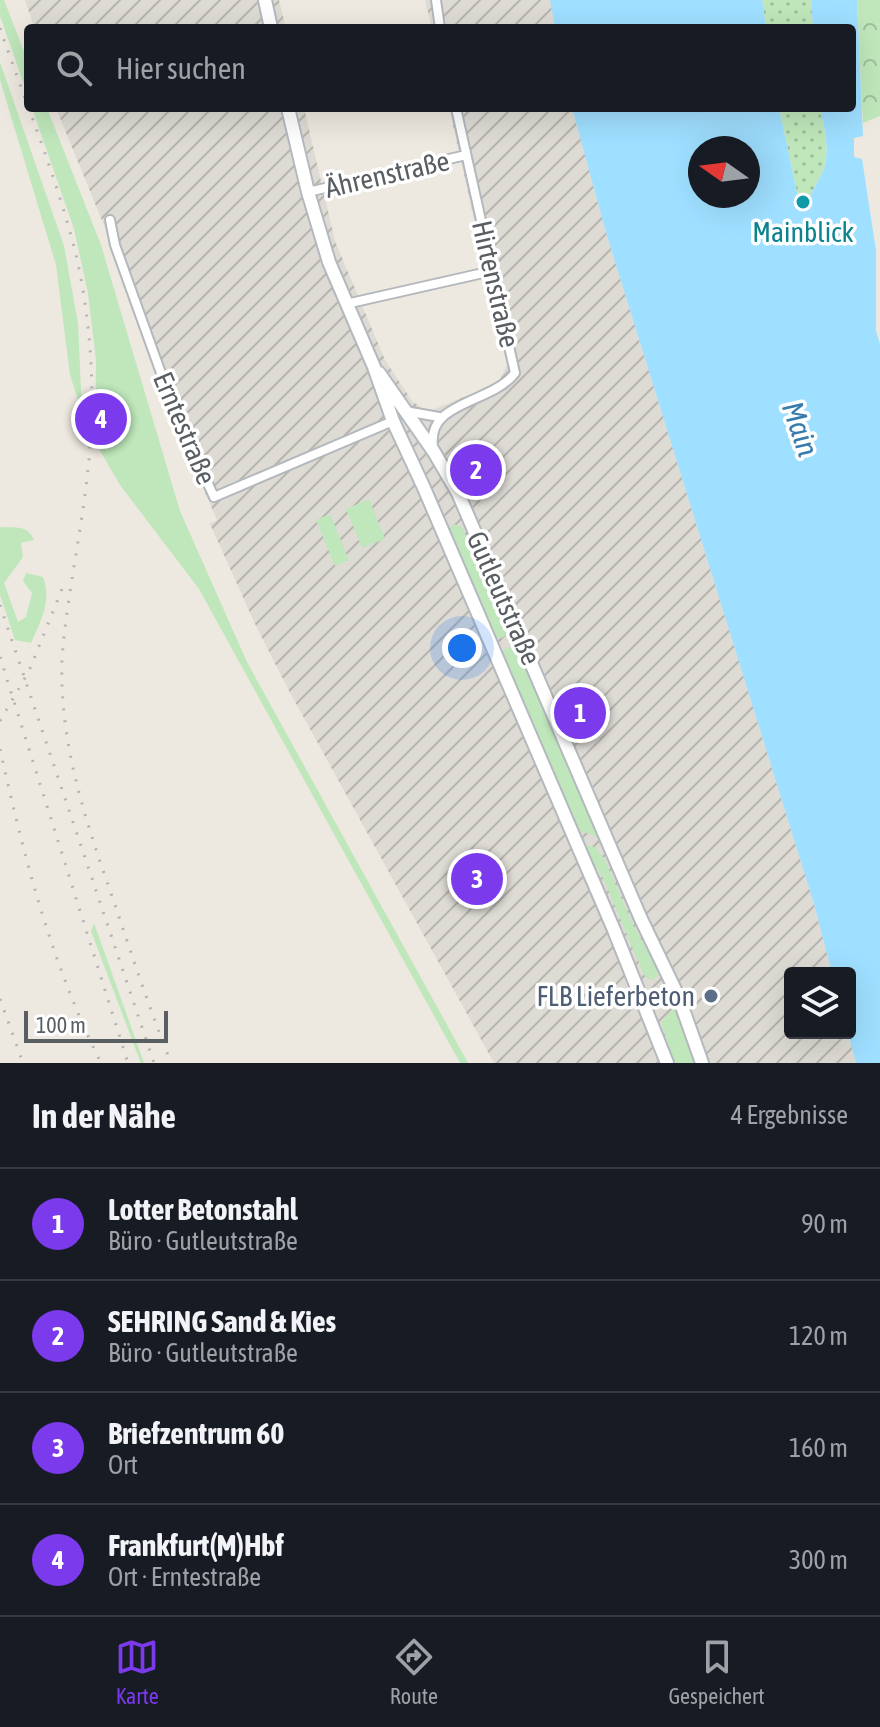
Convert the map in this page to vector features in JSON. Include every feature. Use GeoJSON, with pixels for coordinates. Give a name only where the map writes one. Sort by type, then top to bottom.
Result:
{"type":"FeatureCollection","features":[{"type":"Feature","properties":{"kind":"main road"},"geometry":{"type":"LineString","coordinates":[[265,0],[270,24]]}},
{"type":"Feature","properties":{"kind":"main road","name":"Gutleutstraße"},"geometry":{"type":"LineString","coordinates":[[289,112],[322,241],[346,304],[374,367],[393,421],[619,943],[667,1063]]}},
{"type":"Feature","properties":{"kind":"main road","name":"Gutleutstraße"},"geometry":{"type":"LineString","coordinates":[[374,367],[434,452],[458,493],[641,919],[679,998],[702,1063]]}},
{"type":"Feature","properties":{"kind":"street"},"geometry":{"type":"LineString","coordinates":[[436,0],[439,24]]}},
{"type":"Feature","properties":{"kind":"street","name":"Hirtenstraße"},"geometry":{"type":"LineString","coordinates":[[439,417],[507,384],[515,373],[457,112]]}},
{"type":"Feature","properties":{"kind":"street","name":"Ährenstraße"},"geometry":{"type":"LineString","coordinates":[[308,192],[466,155]]}},
{"type":"Feature","properties":{"kind":"street","name":"Erntestraße"},"geometry":{"type":"LineString","coordinates":[[110,220],[115,245],[171,401],[214,497],[393,421]]}},
{"type":"Feature","properties":{"kind":"street"},"geometry":{"type":"LineString","coordinates":[[346,304],[492,271]]}},
{"type":"Feature","properties":{"kind":"street"},"geometry":{"type":"LineString","coordinates":[[405,411],[439,417],[433,427],[434,452]]}},
{"type":"Feature","properties":{"kind":"shaded area"},"geometry":{"type":"Polygon","coordinates":[[[25,0],[279,0],[285,24],[33,24],[25,0]]]}},
{"type":"Feature","properties":{"kind":"shaded area"},"geometry":{"type":"Polygon","coordinates":[[[425,0],[550,0],[554,24],[431,24],[425,0]]]}},
{"type":"Feature","properties":{"kind":"shaded area"},"geometry":{"type":"Polygon","coordinates":[[[58,112],[305,112],[335,241],[385,360],[412,401],[432,410],[498,383],[507,365],[450,112],[573,112],[607,236],[814,904],[830,967],[784,967],[784,1039],[850,1039],[856,1063],[494,1063],[256,626],[210,524],[217,520],[171,415],[105,228],[58,112]]]}},
{"type":"Feature","properties":{"kind":"green space"},"geometry":{"type":"Polygon","coordinates":[[[0,0],[4,0],[24,52],[24,85],[0,16],[0,0]]]}},
{"type":"Feature","properties":{"kind":"green space"},"geometry":{"type":"Polygon","coordinates":[[[762,0],[811,0],[813,24],[765,24],[762,0]]]}},
{"type":"Feature","properties":{"kind":"green space"},"geometry":{"type":"Polygon","coordinates":[[[857,0],[880,0],[880,116],[863,123],[857,0]]]}},
{"type":"Feature","properties":{"kind":"green space"},"geometry":{"type":"Polygon","coordinates":[[[0,62],[64,246],[78,323],[82,412],[70,375],[56,265],[0,80],[0,62]]]}},
{"type":"Feature","properties":{"kind":"green space"},"geometry":{"type":"Polygon","coordinates":[[[33,112],[49,112],[101,245],[180,511],[247,662],[468,1063],[460,1063],[199,589],[120,485],[95,442],[96,360],[88,293],[74,229],[33,112]]]}},
{"type":"Feature","properties":{"kind":"green space"},"geometry":{"type":"Polygon","coordinates":[[[780,112],[821,112],[826,140],[823,171],[808,205],[802,206],[780,112]]]}},
{"type":"Feature","properties":{"kind":"green space"},"geometry":{"type":"Polygon","coordinates":[[[369,499],[385,539],[362,548],[346,509],[369,499]]]}},
{"type":"Feature","properties":{"kind":"green space"},"geometry":{"type":"Polygon","coordinates":[[[330,514],[349,560],[335,566],[316,520],[330,514]]]}},
{"type":"Feature","properties":{"kind":"green space"},"geometry":{"type":"Polygon","coordinates":[[[454,524],[462,527],[507,630],[502,638],[495,638],[450,537],[454,524]]]}},
{"type":"Feature","properties":{"kind":"green space"},"geometry":{"type":"Polygon","coordinates":[[[0,527],[24,529],[34,540],[21,543],[23,557],[4,583],[18,622],[26,617],[32,593],[23,581],[26,573],[43,577],[46,603],[31,643],[15,640],[0,595],[0,527]]]}},
{"type":"Feature","properties":{"kind":"green space"},"geometry":{"type":"Polygon","coordinates":[[[514,646],[535,685],[601,840],[578,831],[500,651],[514,646]]]}},
{"type":"Feature","properties":{"kind":"green space"},"geometry":{"type":"Polygon","coordinates":[[[587,845],[595,847],[604,858],[633,925],[657,968],[658,975],[654,979],[650,980],[644,975],[604,880],[585,848],[587,845]]]}},
{"type":"Feature","properties":{"kind":"green space"},"geometry":{"type":"Polygon","coordinates":[[[94,923],[144,1063],[141,1063],[91,931],[94,923]]]}},
{"type":"Feature","properties":{"kind":"green space"},"geometry":{"type":"Polygon","coordinates":[[[674,1007],[694,1063],[675,1063],[661,1023],[674,1007]]]}},
{"type":"Feature","properties":{"kind":"water"},"geometry":{"type":"Polygon","coordinates":[[[550,0],[762,0],[765,24],[554,24],[550,0]]]}},
{"type":"Feature","properties":{"kind":"water","name":"Main"},"geometry":{"type":"Polygon","coordinates":[[[811,0],[857,0],[863,136],[854,138],[854,157],[862,159],[876,251],[876,331],[880,344],[880,1063],[856,1063],[850,1039],[856,1039],[856,967],[830,967],[814,904],[607,236],[573,112],[780,112],[799,202],[803,206],[807,205],[823,171],[826,155],[821,112],[856,112],[856,24],[813,24],[811,0]]]}},
{"type":"Feature","properties":{"kind":"railway"},"geometry":{"type":"LineString","coordinates":[[0,28],[24,95]]}},
{"type":"Feature","properties":{"kind":"railway"},"geometry":{"type":"LineString","coordinates":[[30,112],[77,259],[90,344],[92,408],[89,458],[62,658],[65,721],[76,782],[94,842],[171,1063]]}},
{"type":"Feature","properties":{"kind":"railway"},"geometry":{"type":"LineString","coordinates":[[0,721],[29,671],[62,589]]}},
{"type":"Feature","properties":{"kind":"railway"},"geometry":{"type":"LineString","coordinates":[[0,605],[154,1063]]}},
{"type":"Feature","properties":{"kind":"railway"},"geometry":{"type":"LineString","coordinates":[[0,657],[128,1063]]}},
{"type":"Feature","properties":{"kind":"railway"},"geometry":{"type":"LineString","coordinates":[[0,749],[19,830],[53,948],[101,1063]]}},
{"type":"Feature","properties":{"kind":"railway"},"geometry":{"type":"LineString","coordinates":[[0,999],[23,1063]]}},
{"type":"Feature","properties":{"kind":"place","name":"Mainblick"},"geometry":{"type":"Point","coordinates":[803,202]}},
{"type":"Feature","properties":{"kind":"place","name":"Frankfurt(M)Hbf"},"geometry":{"type":"Point","coordinates":[101,419]}},
{"type":"Feature","properties":{"kind":"place","name":"SEHRING Sand & Kies"},"geometry":{"type":"Point","coordinates":[476,470]}},
{"type":"Feature","properties":{"kind":"place","name":"Lotter Betonstahl"},"geometry":{"type":"Point","coordinates":[580,713]}},
{"type":"Feature","properties":{"kind":"place","name":"Briefzentrum 60"},"geometry":{"type":"Point","coordinates":[477,879]}},
{"type":"Feature","properties":{"kind":"place","name":"FLB Lieferbeton"},"geometry":{"type":"Point","coordinates":[711,996]}}]}
